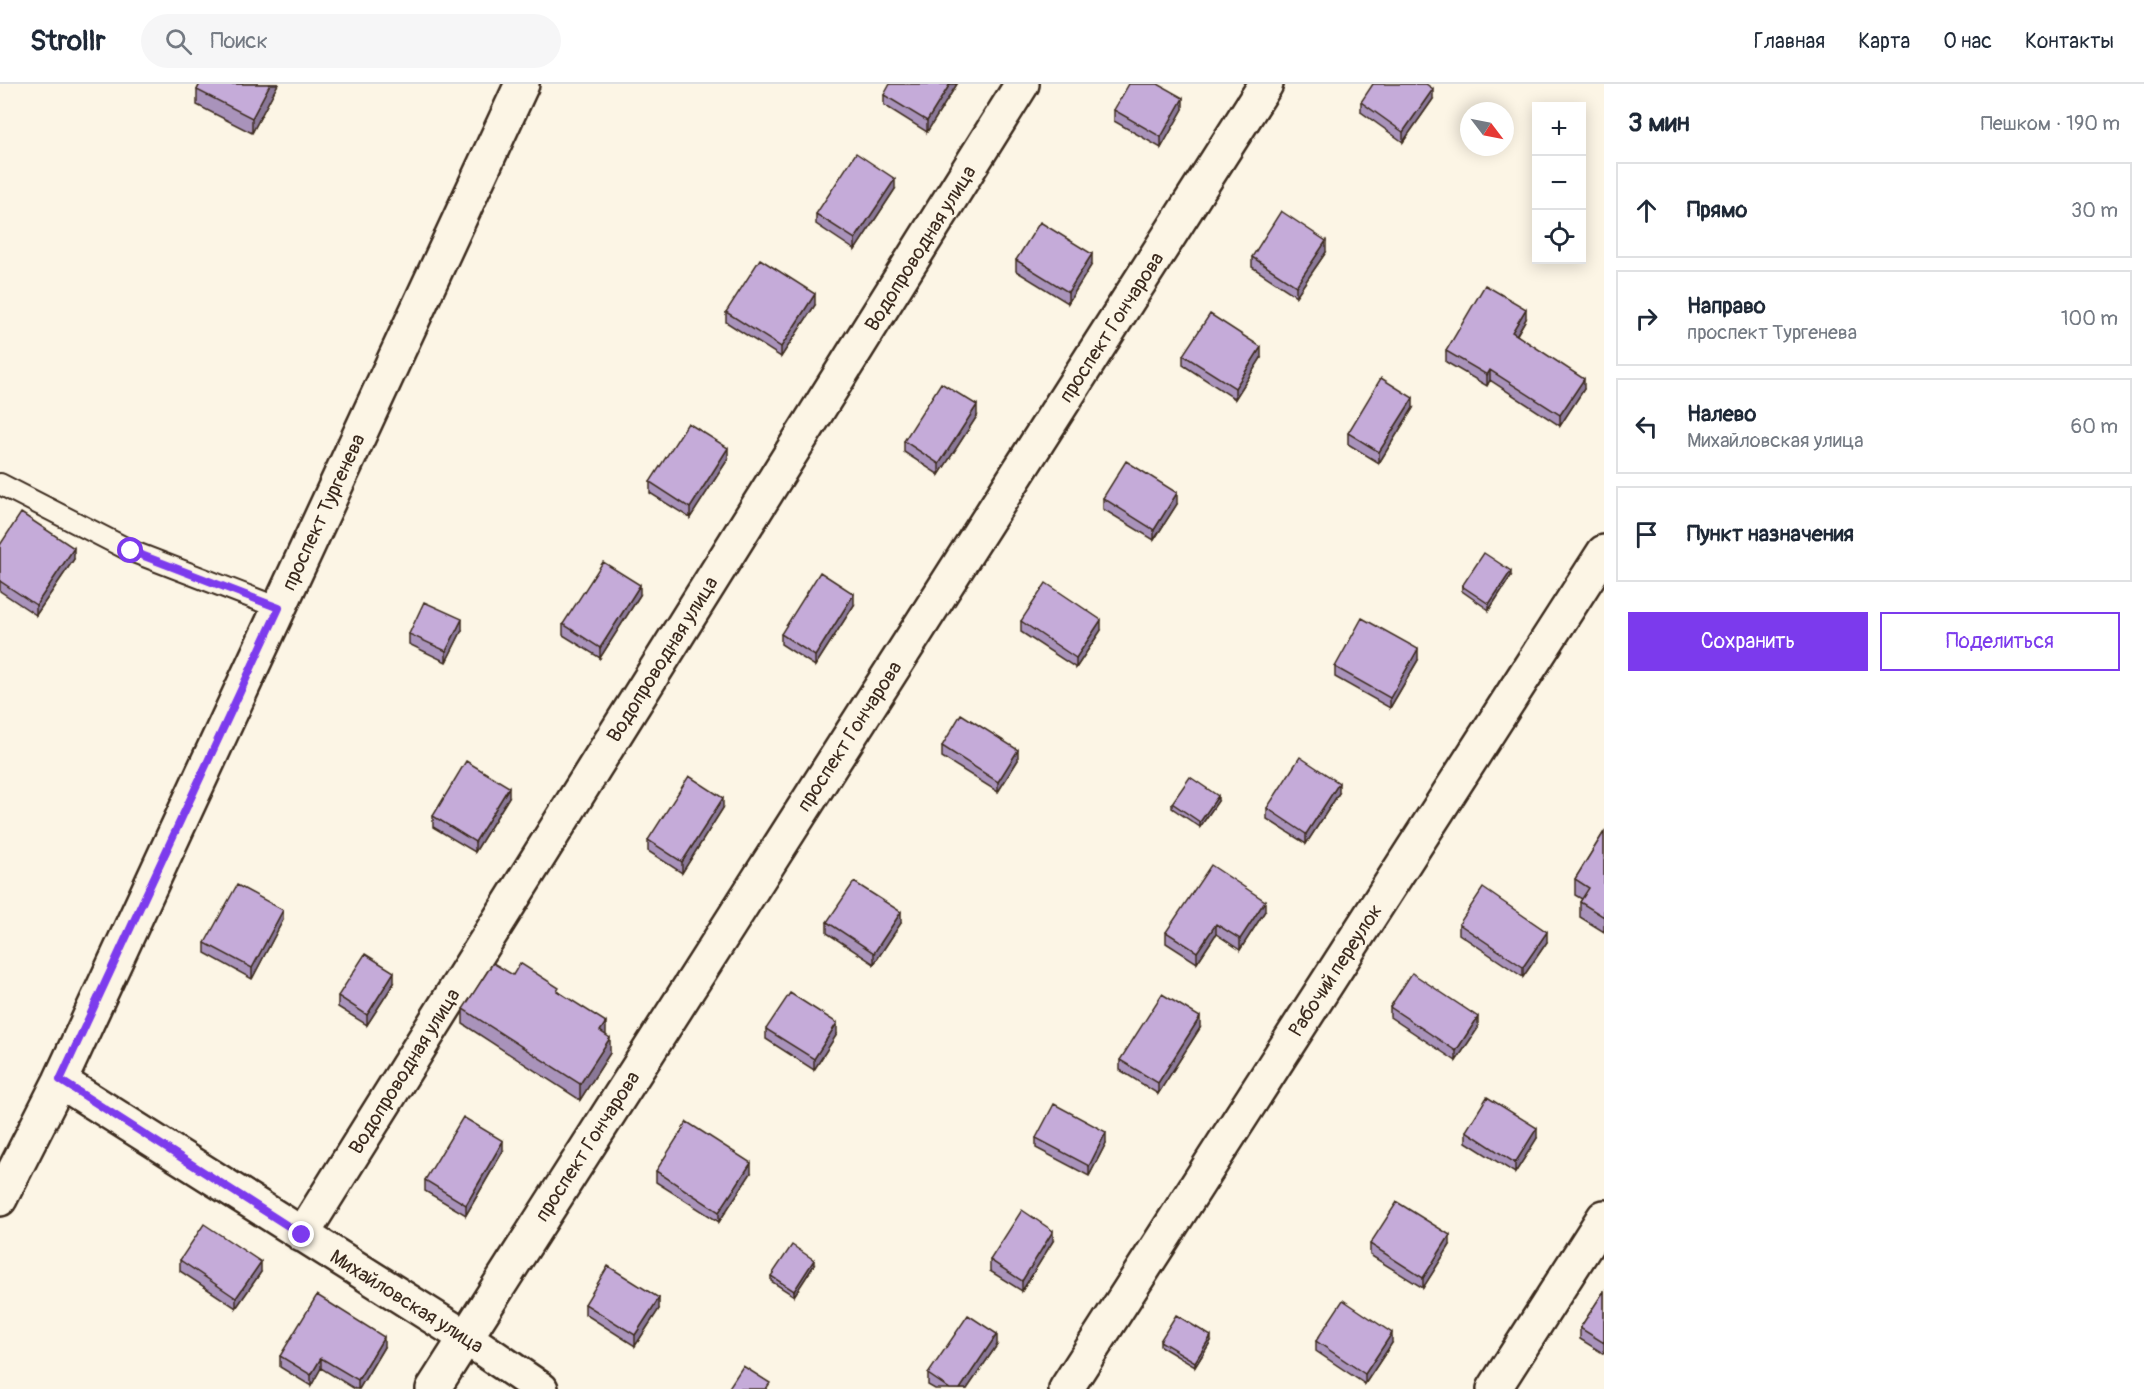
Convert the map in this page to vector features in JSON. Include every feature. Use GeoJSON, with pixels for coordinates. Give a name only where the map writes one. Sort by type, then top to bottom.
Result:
{"type":"FeatureCollection","features":[{"type":"Feature","properties":{"kind":"street","name":"проспект Тургенева"},"geometry":{"type":"LineString","coordinates":[[0,1199],[60,1080],[522,84]]}},
{"type":"Feature","properties":{"kind":"street","name":"Водопроводная улица"},"geometry":{"type":"LineString","coordinates":[[302,1235],[1022,84]]}},
{"type":"Feature","properties":{"kind":"street","name":"проспект Гончарова"},"geometry":{"type":"LineString","coordinates":[[433,1389],[1266,84]]}},
{"type":"Feature","properties":{"kind":"street","name":"Рабочий переулок"},"geometry":{"type":"LineString","coordinates":[[1066,1389],[1604,552]]}},
{"type":"Feature","properties":{"kind":"street","name":"Михайловская улица"},"geometry":{"type":"LineString","coordinates":[[60,1080],[465,1337],[541,1389]]}},
{"type":"Feature","properties":{"kind":"street"},"geometry":{"type":"LineString","coordinates":[[1494,1389],[1604,1217]]}},
{"type":"Feature","properties":{"kind":"lane"},"geometry":{"type":"LineString","coordinates":[[0,484],[131,551],[279,608]]}},
{"type":"Feature","properties":{"kind":"building"},"geometry":{"type":"Polygon","coordinates":[[[200,84],[270,84],[252,118],[197,90],[200,84]]]}},
{"type":"Feature","properties":{"kind":"building"},"geometry":{"type":"Polygon","coordinates":[[[890,84],[950,84],[927,121],[884,95],[890,84]]]}},
{"type":"Feature","properties":{"kind":"building"},"geometry":{"type":"Polygon","coordinates":[[[1129,84],[1158,84],[1183,98],[1161,137],[1114,110],[1129,84]]]}},
{"type":"Feature","properties":{"kind":"building"},"geometry":{"type":"Polygon","coordinates":[[[1373,84],[1426,84],[1433,89],[1403,132],[1361,102],[1373,84]]]}},
{"type":"Feature","properties":{"kind":"building"},"geometry":{"type":"Polygon","coordinates":[[[856,153],[895,179],[855,239],[816,214],[856,153]]]}},
{"type":"Feature","properties":{"kind":"building"},"geometry":{"type":"Polygon","coordinates":[[[1281,211],[1326,241],[1296,286],[1252,257],[1281,211]]]}},
{"type":"Feature","properties":{"kind":"building"},"geometry":{"type":"Polygon","coordinates":[[[1040,222],[1092,254],[1068,292],[1016,260],[1040,222]]]}},
{"type":"Feature","properties":{"kind":"building"},"geometry":{"type":"Polygon","coordinates":[[[760,259],[815,294],[781,347],[726,312],[760,259]]]}},
{"type":"Feature","properties":{"kind":"building"},"geometry":{"type":"Polygon","coordinates":[[[1485,285],[1526,309],[1512,332],[1584,379],[1560,415],[1490,370],[1487,375],[1446,351],[1485,285]]]}},
{"type":"Feature","properties":{"kind":"building"},"geometry":{"type":"Polygon","coordinates":[[[1210,314],[1261,347],[1235,388],[1183,355],[1210,314]]]}},
{"type":"Feature","properties":{"kind":"building"},"geometry":{"type":"Polygon","coordinates":[[[1381,378],[1413,398],[1379,452],[1348,433],[1381,378]]]}},
{"type":"Feature","properties":{"kind":"building"},"geometry":{"type":"Polygon","coordinates":[[[941,383],[977,405],[939,464],[904,441],[941,383]]]}},
{"type":"Feature","properties":{"kind":"building"},"geometry":{"type":"Polygon","coordinates":[[[688,423],[728,448],[690,508],[650,482],[688,423]]]}},
{"type":"Feature","properties":{"kind":"building"},"geometry":{"type":"Polygon","coordinates":[[[1126,461],[1177,493],[1154,530],[1103,498],[1126,461]]]}},
{"type":"Feature","properties":{"kind":"building"},"geometry":{"type":"Polygon","coordinates":[[[21,513],[74,548],[36,605],[0,581],[0,545],[21,513]]]}},
{"type":"Feature","properties":{"kind":"building"},"geometry":{"type":"Polygon","coordinates":[[[1484,553],[1511,571],[1489,604],[1462,586],[1484,553]]]}},
{"type":"Feature","properties":{"kind":"building"},"geometry":{"type":"Polygon","coordinates":[[[603,562],[640,585],[600,648],[563,624],[603,562]]]}},
{"type":"Feature","properties":{"kind":"building"},"geometry":{"type":"Polygon","coordinates":[[[820,572],[854,594],[815,656],[781,634],[820,572]]]}},
{"type":"Feature","properties":{"kind":"building"},"geometry":{"type":"Polygon","coordinates":[[[1046,583],[1101,620],[1076,658],[1021,621],[1046,583]]]}},
{"type":"Feature","properties":{"kind":"building"},"geometry":{"type":"Polygon","coordinates":[[[424,602],[462,619],[446,651],[409,634],[424,602]]]}},
{"type":"Feature","properties":{"kind":"building"},"geometry":{"type":"Polygon","coordinates":[[[1362,618],[1418,649],[1390,698],[1335,667],[1362,618]]]}},
{"type":"Feature","properties":{"kind":"building"},"geometry":{"type":"Polygon","coordinates":[[[961,714],[1018,750],[998,782],[942,746],[961,714]]]}},
{"type":"Feature","properties":{"kind":"building"},"geometry":{"type":"Polygon","coordinates":[[[1300,757],[1339,783],[1306,834],[1267,808],[1300,757]]]}},
{"type":"Feature","properties":{"kind":"building"},"geometry":{"type":"Polygon","coordinates":[[[466,761],[509,787],[475,842],[433,816],[466,761]]]}},
{"type":"Feature","properties":{"kind":"building"},"geometry":{"type":"Polygon","coordinates":[[[689,776],[723,798],[682,862],[648,840],[689,776]]]}},
{"type":"Feature","properties":{"kind":"building"},"geometry":{"type":"Polygon","coordinates":[[[1190,777],[1218,796],[1200,822],[1172,803],[1190,777]]]}},
{"type":"Feature","properties":{"kind":"building"},"geometry":{"type":"Polygon","coordinates":[[[1604,832],[1604,917],[1580,902],[1589,888],[1575,879],[1604,832]]]}},
{"type":"Feature","properties":{"kind":"building"},"geometry":{"type":"Polygon","coordinates":[[[1211,865],[1265,901],[1240,939],[1216,924],[1197,952],[1166,932],[1211,865]]]}},
{"type":"Feature","properties":{"kind":"building"},"geometry":{"type":"Polygon","coordinates":[[[854,882],[901,912],[874,953],[827,922],[854,882]]]}},
{"type":"Feature","properties":{"kind":"building"},"geometry":{"type":"Polygon","coordinates":[[[237,885],[283,910],[252,968],[205,943],[237,885]]]}},
{"type":"Feature","properties":{"kind":"building"},"geometry":{"type":"Polygon","coordinates":[[[1483,888],[1547,932],[1523,967],[1459,924],[1483,888]]]}},
{"type":"Feature","properties":{"kind":"building"},"geometry":{"type":"Polygon","coordinates":[[[365,954],[394,972],[367,1015],[338,996],[365,954]]]}},
{"type":"Feature","properties":{"kind":"building"},"geometry":{"type":"Polygon","coordinates":[[[493,963],[513,975],[520,963],[559,988],[557,991],[606,1022],[600,1031],[610,1038],[580,1084],[463,1009],[493,963]]]}},
{"type":"Feature","properties":{"kind":"building"},"geometry":{"type":"Polygon","coordinates":[[[1412,973],[1478,1017],[1456,1051],[1390,1007],[1412,973]]]}},
{"type":"Feature","properties":{"kind":"building"},"geometry":{"type":"Polygon","coordinates":[[[790,993],[837,1023],[814,1059],[766,1029],[790,993]]]}},
{"type":"Feature","properties":{"kind":"building"},"geometry":{"type":"Polygon","coordinates":[[[1162,994],[1200,1017],[1158,1083],[1120,1060],[1162,994]]]}},
{"type":"Feature","properties":{"kind":"building"},"geometry":{"type":"Polygon","coordinates":[[[1487,1097],[1537,1128],[1515,1163],[1466,1131],[1487,1097]]]}},
{"type":"Feature","properties":{"kind":"building"},"geometry":{"type":"Polygon","coordinates":[[[1054,1104],[1106,1132],[1089,1166],[1036,1138],[1054,1104]]]}},
{"type":"Feature","properties":{"kind":"building"},"geometry":{"type":"Polygon","coordinates":[[[463,1117],[503,1141],[466,1205],[425,1180],[463,1117]]]}},
{"type":"Feature","properties":{"kind":"building"},"geometry":{"type":"Polygon","coordinates":[[[687,1122],[751,1163],[719,1212],[656,1171],[687,1122]]]}},
{"type":"Feature","properties":{"kind":"building"},"geometry":{"type":"Polygon","coordinates":[[[1397,1202],[1450,1235],[1423,1278],[1370,1244],[1397,1202]]]}},
{"type":"Feature","properties":{"kind":"building"},"geometry":{"type":"Polygon","coordinates":[[[1022,1210],[1053,1231],[1022,1281],[990,1260],[1022,1210]]]}},
{"type":"Feature","properties":{"kind":"building"},"geometry":{"type":"Polygon","coordinates":[[[204,1224],[261,1262],[236,1298],[180,1260],[204,1224]]]}},
{"type":"Feature","properties":{"kind":"building"},"geometry":{"type":"Polygon","coordinates":[[[792,1245],[814,1260],[794,1291],[771,1276],[792,1245]]]}},
{"type":"Feature","properties":{"kind":"building"},"geometry":{"type":"Polygon","coordinates":[[[608,1266],[659,1298],[635,1335],[585,1304],[608,1266]]]}},
{"type":"Feature","properties":{"kind":"building"},"geometry":{"type":"Polygon","coordinates":[[[1604,1291],[1604,1343],[1580,1328],[1604,1291]]]}},
{"type":"Feature","properties":{"kind":"building"},"geometry":{"type":"Polygon","coordinates":[[[317,1295],[384,1337],[358,1380],[321,1358],[311,1375],[280,1356],[317,1295]]]}},
{"type":"Feature","properties":{"kind":"building"},"geometry":{"type":"Polygon","coordinates":[[[1343,1300],[1392,1333],[1365,1374],[1316,1341],[1343,1300]]]}},
{"type":"Feature","properties":{"kind":"building"},"geometry":{"type":"Polygon","coordinates":[[[968,1315],[997,1334],[960,1389],[950,1389],[928,1374],[968,1315]]]}},
{"type":"Feature","properties":{"kind":"building"},"geometry":{"type":"Polygon","coordinates":[[[1176,1315],[1211,1336],[1195,1362],[1160,1341],[1176,1315]]]}},
{"type":"Feature","properties":{"kind":"building"},"geometry":{"type":"Polygon","coordinates":[[[743,1366],[770,1383],[766,1389],[728,1389],[743,1366]]]}},
{"type":"Feature","properties":{"kind":"route"},"geometry":{"type":"LineString","coordinates":[[131,551],[279,608],[60,1080],[302,1235]]}}]}
